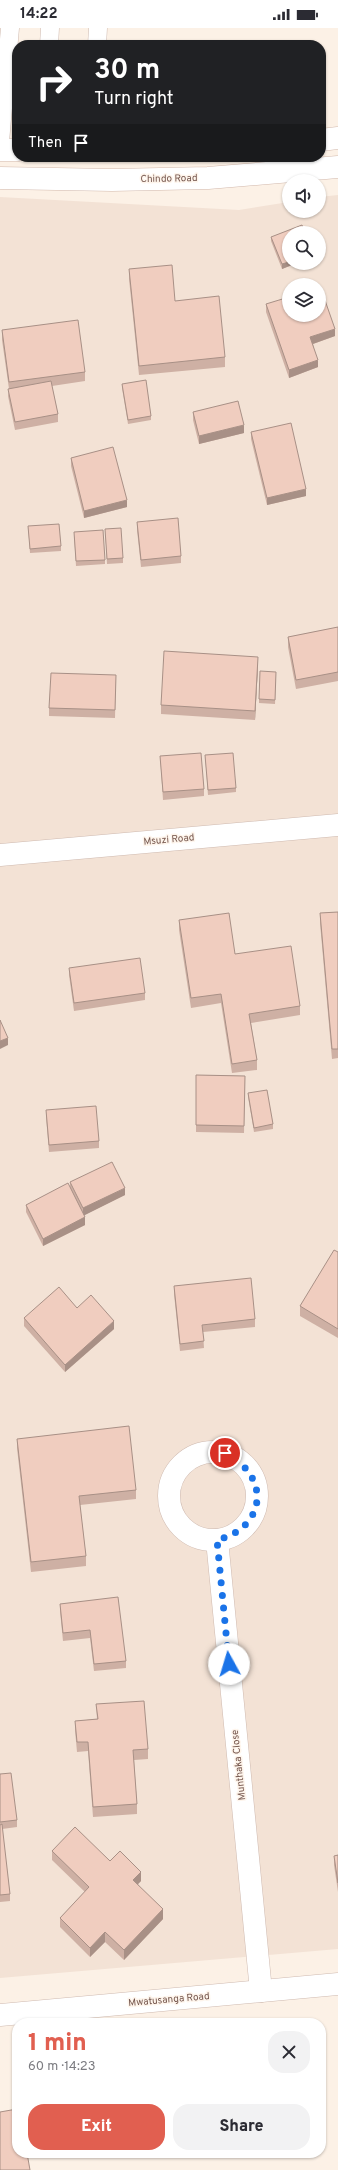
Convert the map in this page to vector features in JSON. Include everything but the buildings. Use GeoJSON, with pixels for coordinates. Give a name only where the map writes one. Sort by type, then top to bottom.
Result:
{"type":"FeatureCollection","features":[{"type":"Feature","properties":{"kind":"street"},"geometry":{"type":"LineString","coordinates":[[326,139],[338,138]]}},
{"type":"Feature","properties":{"kind":"street"},"geometry":{"type":"LineString","coordinates":[[0,150],[12,150]]}},
{"type":"Feature","properties":{"kind":"street","name":"Chindo Road"},"geometry":{"type":"LineString","coordinates":[[0,178],[112,180],[208,178],[338,167]]}},
{"type":"Feature","properties":{"kind":"street","name":"Msuzi Road"},"geometry":{"type":"LineString","coordinates":[[0,855],[338,825]]}},
{"type":"Feature","properties":{"kind":"street","name":"Munthaka Close"},"geometry":{"type":"LineString","coordinates":[[217,1540],[261,1991]]}},
{"type":"Feature","properties":{"kind":"street","name":"Mwatusanga Road"},"geometry":{"type":"LineString","coordinates":[[0,2015],[338,1984]]}},
{"type":"Feature","properties":{"kind":"lane"},"geometry":{"type":"LineString","coordinates":[[0,142],[10,28]]}},
{"type":"Feature","properties":{"kind":"lane"},"geometry":{"type":"LineString","coordinates":[[49,40],[50,28]]}},
{"type":"Feature","properties":{"kind":"lane"},"geometry":{"type":"LineString","coordinates":[[97,40],[98,28]]}},
{"type":"Feature","properties":{"kind":"shaded area"},"geometry":{"type":"Polygon","coordinates":[[[338,195],[338,1949],[0,1978],[0,197],[239,210],[282,203],[282,218],[326,218],[326,196],[338,195]]]}},
{"type":"Feature","properties":{"kind":"route"},"geometry":{"type":"LineString","coordinates":[[225,1453],[239,1460],[250,1471],[256,1485],[257,1500],[253,1515],[244,1527],[232,1536],[217,1540],[229,1664]]}}]}
